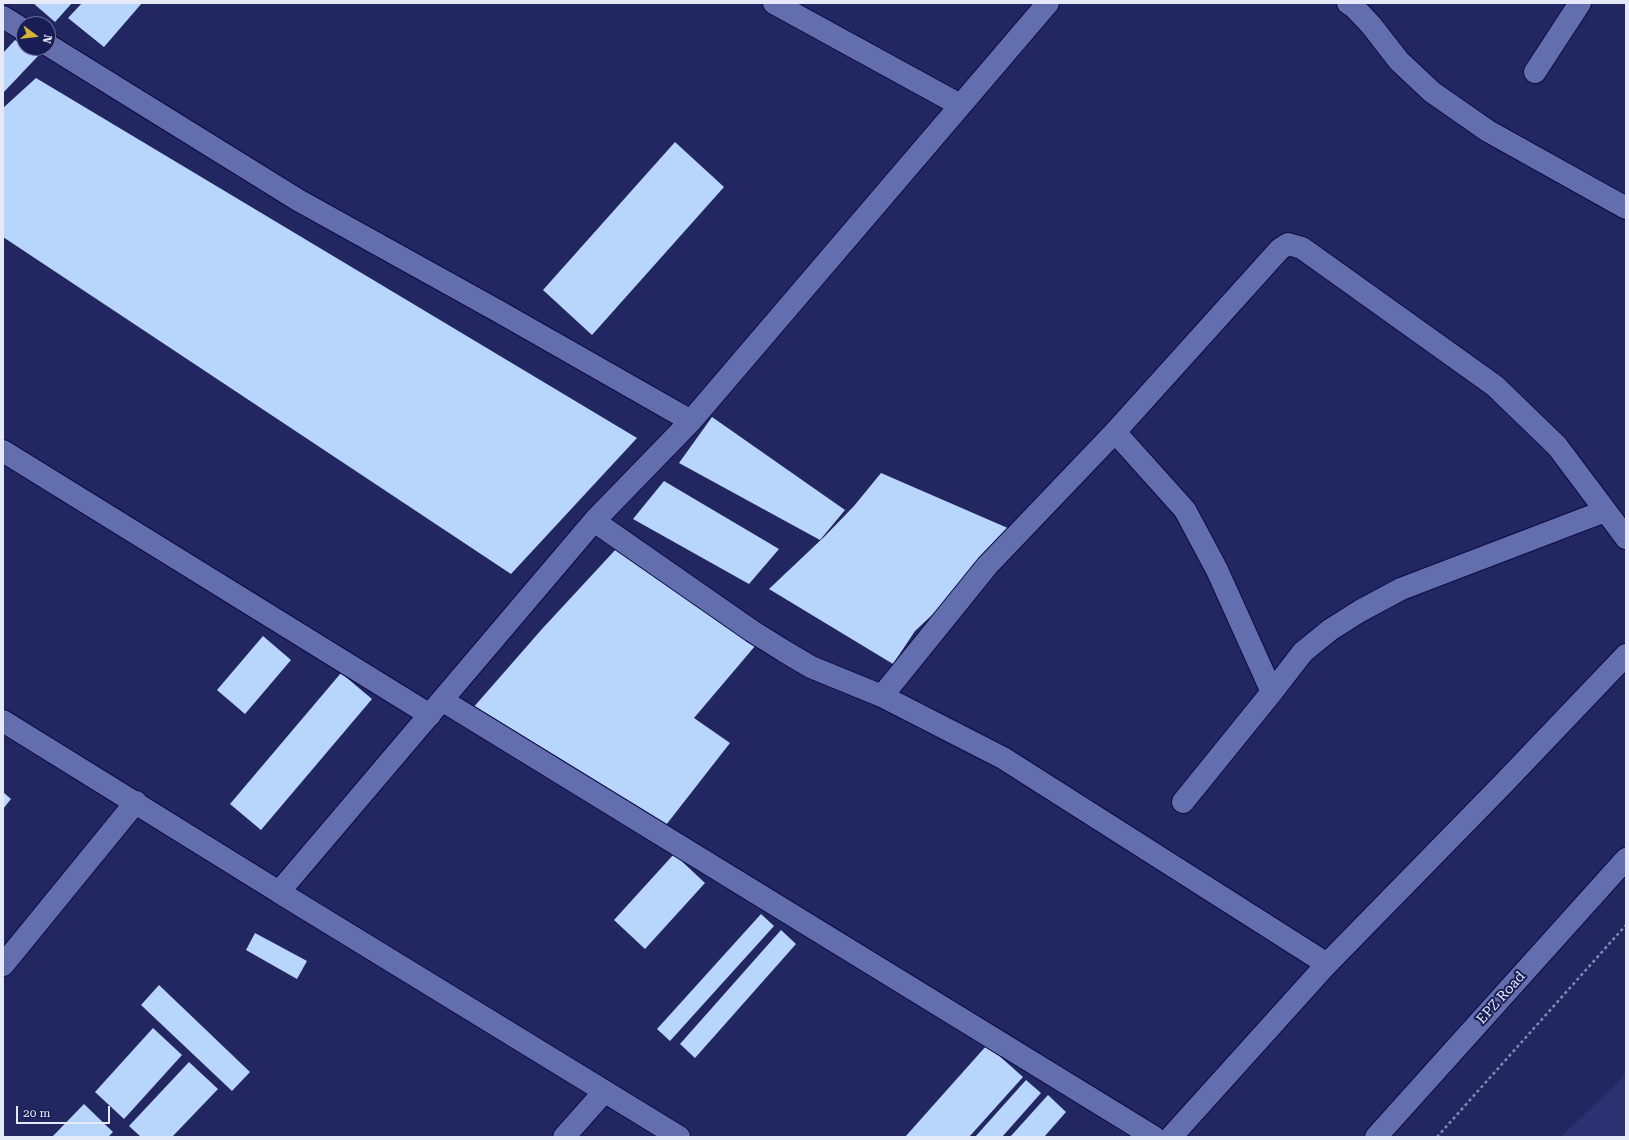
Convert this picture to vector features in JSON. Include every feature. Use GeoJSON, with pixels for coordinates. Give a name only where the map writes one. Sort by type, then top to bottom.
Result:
{"type":"FeatureCollection","features":[{"type":"Feature","properties":{"kind":"street"},"geometry":{"type":"LineString","coordinates":[[774,3],[960,105]]}},
{"type":"Feature","properties":{"kind":"street"},"geometry":{"type":"LineString","coordinates":[[279,892],[594,521],[690,421],[1048,3]]}},
{"type":"Feature","properties":{"kind":"street"},"geometry":{"type":"LineString","coordinates":[[1348,3],[1354,7],[1371,26],[1399,61],[1432,92],[1488,131],[1626,208]]}},
{"type":"Feature","properties":{"kind":"street"},"geometry":{"type":"LineString","coordinates":[[1535,72],[1580,3]]}},
{"type":"Feature","properties":{"kind":"street"},"geometry":{"type":"LineString","coordinates":[[3,17],[16,25]]}},
{"type":"Feature","properties":{"kind":"street"},"geometry":{"type":"LineString","coordinates":[[56,50],[298,200],[491,307],[690,421]]}},
{"type":"Feature","properties":{"kind":"street"},"geometry":{"type":"LineString","coordinates":[[882,696],[987,566],[1115,432],[1280,249],[1288,244],[1302,248],[1495,386],[1557,446],[1626,538]]}},
{"type":"Feature","properties":{"kind":"street"},"geometry":{"type":"LineString","coordinates":[[1115,432],[1185,510],[1217,570],[1272,692]]}},
{"type":"Feature","properties":{"kind":"street"},"geometry":{"type":"LineString","coordinates":[[3,451],[436,707],[1154,1137]]}},
{"type":"Feature","properties":{"kind":"street"},"geometry":{"type":"LineString","coordinates":[[1183,802],[1304,652],[1330,630],[1360,611],[1401,589],[1605,511]]}},
{"type":"Feature","properties":{"kind":"street"},"geometry":{"type":"LineString","coordinates":[[594,521],[752,631],[784,651],[811,667],[882,696],[1003,758],[1327,964]]}},
{"type":"Feature","properties":{"kind":"street"},"geometry":{"type":"LineString","coordinates":[[1171,1137],[1327,964],[1626,655]]}},
{"type":"Feature","properties":{"kind":"street"},"geometry":{"type":"LineString","coordinates":[[3,720],[279,892],[679,1137]]}},
{"type":"Feature","properties":{"kind":"street"},"geometry":{"type":"LineString","coordinates":[[3,965],[136,802]]}},
{"type":"Feature","properties":{"kind":"street","name":"EPZ Road"},"geometry":{"type":"LineString","coordinates":[[1376,1137],[1626,859]]}},
{"type":"Feature","properties":{"kind":"street"},"geometry":{"type":"LineString","coordinates":[[564,1137],[604,1092]]}},
{"type":"Feature","properties":{"kind":"path"},"geometry":{"type":"LineString","coordinates":[[1437,1137],[1626,925]]}},
{"type":"Feature","properties":{"kind":"shaded area"},"geometry":{"type":"Polygon","coordinates":[[[1626,1074],[1626,1137],[1561,1137],[1626,1074]]]}},
{"type":"Feature","properties":{"kind":"building"},"geometry":{"type":"Polygon","coordinates":[[[33,3],[72,3],[56,21],[56,16],[48,16],[33,3]]]}},
{"type":"Feature","properties":{"kind":"building"},"geometry":{"type":"Polygon","coordinates":[[[82,3],[142,3],[104,47],[68,18],[82,3]]]}},
{"type":"Feature","properties":{"kind":"building"},"geometry":{"type":"Polygon","coordinates":[[[15,40],[16,56],[38,56],[3,93],[3,53],[15,40]]]}},
{"type":"Feature","properties":{"kind":"building"},"geometry":{"type":"Polygon","coordinates":[[[36,78],[637,438],[511,574],[3,237],[3,108],[36,78]]]}},
{"type":"Feature","properties":{"kind":"building"},"geometry":{"type":"Polygon","coordinates":[[[675,142],[724,187],[592,335],[543,290],[675,142]]]}},
{"type":"Feature","properties":{"kind":"building"},"geometry":{"type":"Polygon","coordinates":[[[712,417],[845,510],[820,540],[679,463],[712,417]]]}},
{"type":"Feature","properties":{"kind":"building"},"geometry":{"type":"Polygon","coordinates":[[[881,473],[1010,529],[946,602],[915,631],[893,664],[769,589],[825,536],[854,506],[881,473]]]}},
{"type":"Feature","properties":{"kind":"building"},"geometry":{"type":"Polygon","coordinates":[[[664,481],[779,549],[749,584],[633,519],[664,481]]]}},
{"type":"Feature","properties":{"kind":"building"},"geometry":{"type":"Polygon","coordinates":[[[617,548],[761,639],[694,718],[730,743],[666,825],[472,709],[542,629],[617,548]]]}},
{"type":"Feature","properties":{"kind":"building"},"geometry":{"type":"Polygon","coordinates":[[[263,636],[291,660],[245,714],[217,690],[263,636]]]}},
{"type":"Feature","properties":{"kind":"building"},"geometry":{"type":"Polygon","coordinates":[[[341,673],[372,699],[261,830],[230,804],[341,673]]]}},
{"type":"Feature","properties":{"kind":"building"},"geometry":{"type":"Polygon","coordinates":[[[3,792],[11,799],[3,809],[3,792]]]}},
{"type":"Feature","properties":{"kind":"building"},"geometry":{"type":"Polygon","coordinates":[[[674,854],[705,883],[645,949],[614,920],[674,854]]]}},
{"type":"Feature","properties":{"kind":"building"},"geometry":{"type":"Polygon","coordinates":[[[761,914],[774,926],[670,1041],[657,1029],[761,914]]]}},
{"type":"Feature","properties":{"kind":"building"},"geometry":{"type":"Polygon","coordinates":[[[781,930],[796,944],[695,1058],[680,1044],[781,930]]]}},
{"type":"Feature","properties":{"kind":"building"},"geometry":{"type":"Polygon","coordinates":[[[255,933],[307,961],[297,979],[246,950],[255,933]]]}},
{"type":"Feature","properties":{"kind":"building"},"geometry":{"type":"Polygon","coordinates":[[[159,985],[250,1072],[232,1091],[141,1005],[159,985]]]}},
{"type":"Feature","properties":{"kind":"building"},"geometry":{"type":"Polygon","coordinates":[[[153,1028],[182,1055],[124,1119],[95,1092],[153,1028]]]}},
{"type":"Feature","properties":{"kind":"building"},"geometry":{"type":"Polygon","coordinates":[[[987,1045],[1023,1077],[969,1137],[905,1137],[987,1045]]]}},
{"type":"Feature","properties":{"kind":"building"},"geometry":{"type":"Polygon","coordinates":[[[189,1062],[218,1089],[172,1137],[141,1137],[129,1126],[189,1062]]]}},
{"type":"Feature","properties":{"kind":"building"},"geometry":{"type":"Polygon","coordinates":[[[1026,1080],[1041,1093],[1002,1137],[975,1137],[1026,1080]]]}},
{"type":"Feature","properties":{"kind":"building"},"geometry":{"type":"Polygon","coordinates":[[[1048,1095],[1066,1112],[1044,1137],[1010,1137],[1048,1095]]]}},
{"type":"Feature","properties":{"kind":"building"},"geometry":{"type":"Polygon","coordinates":[[[84,1104],[113,1132],[108,1137],[52,1137],[84,1104]]]}}]}
